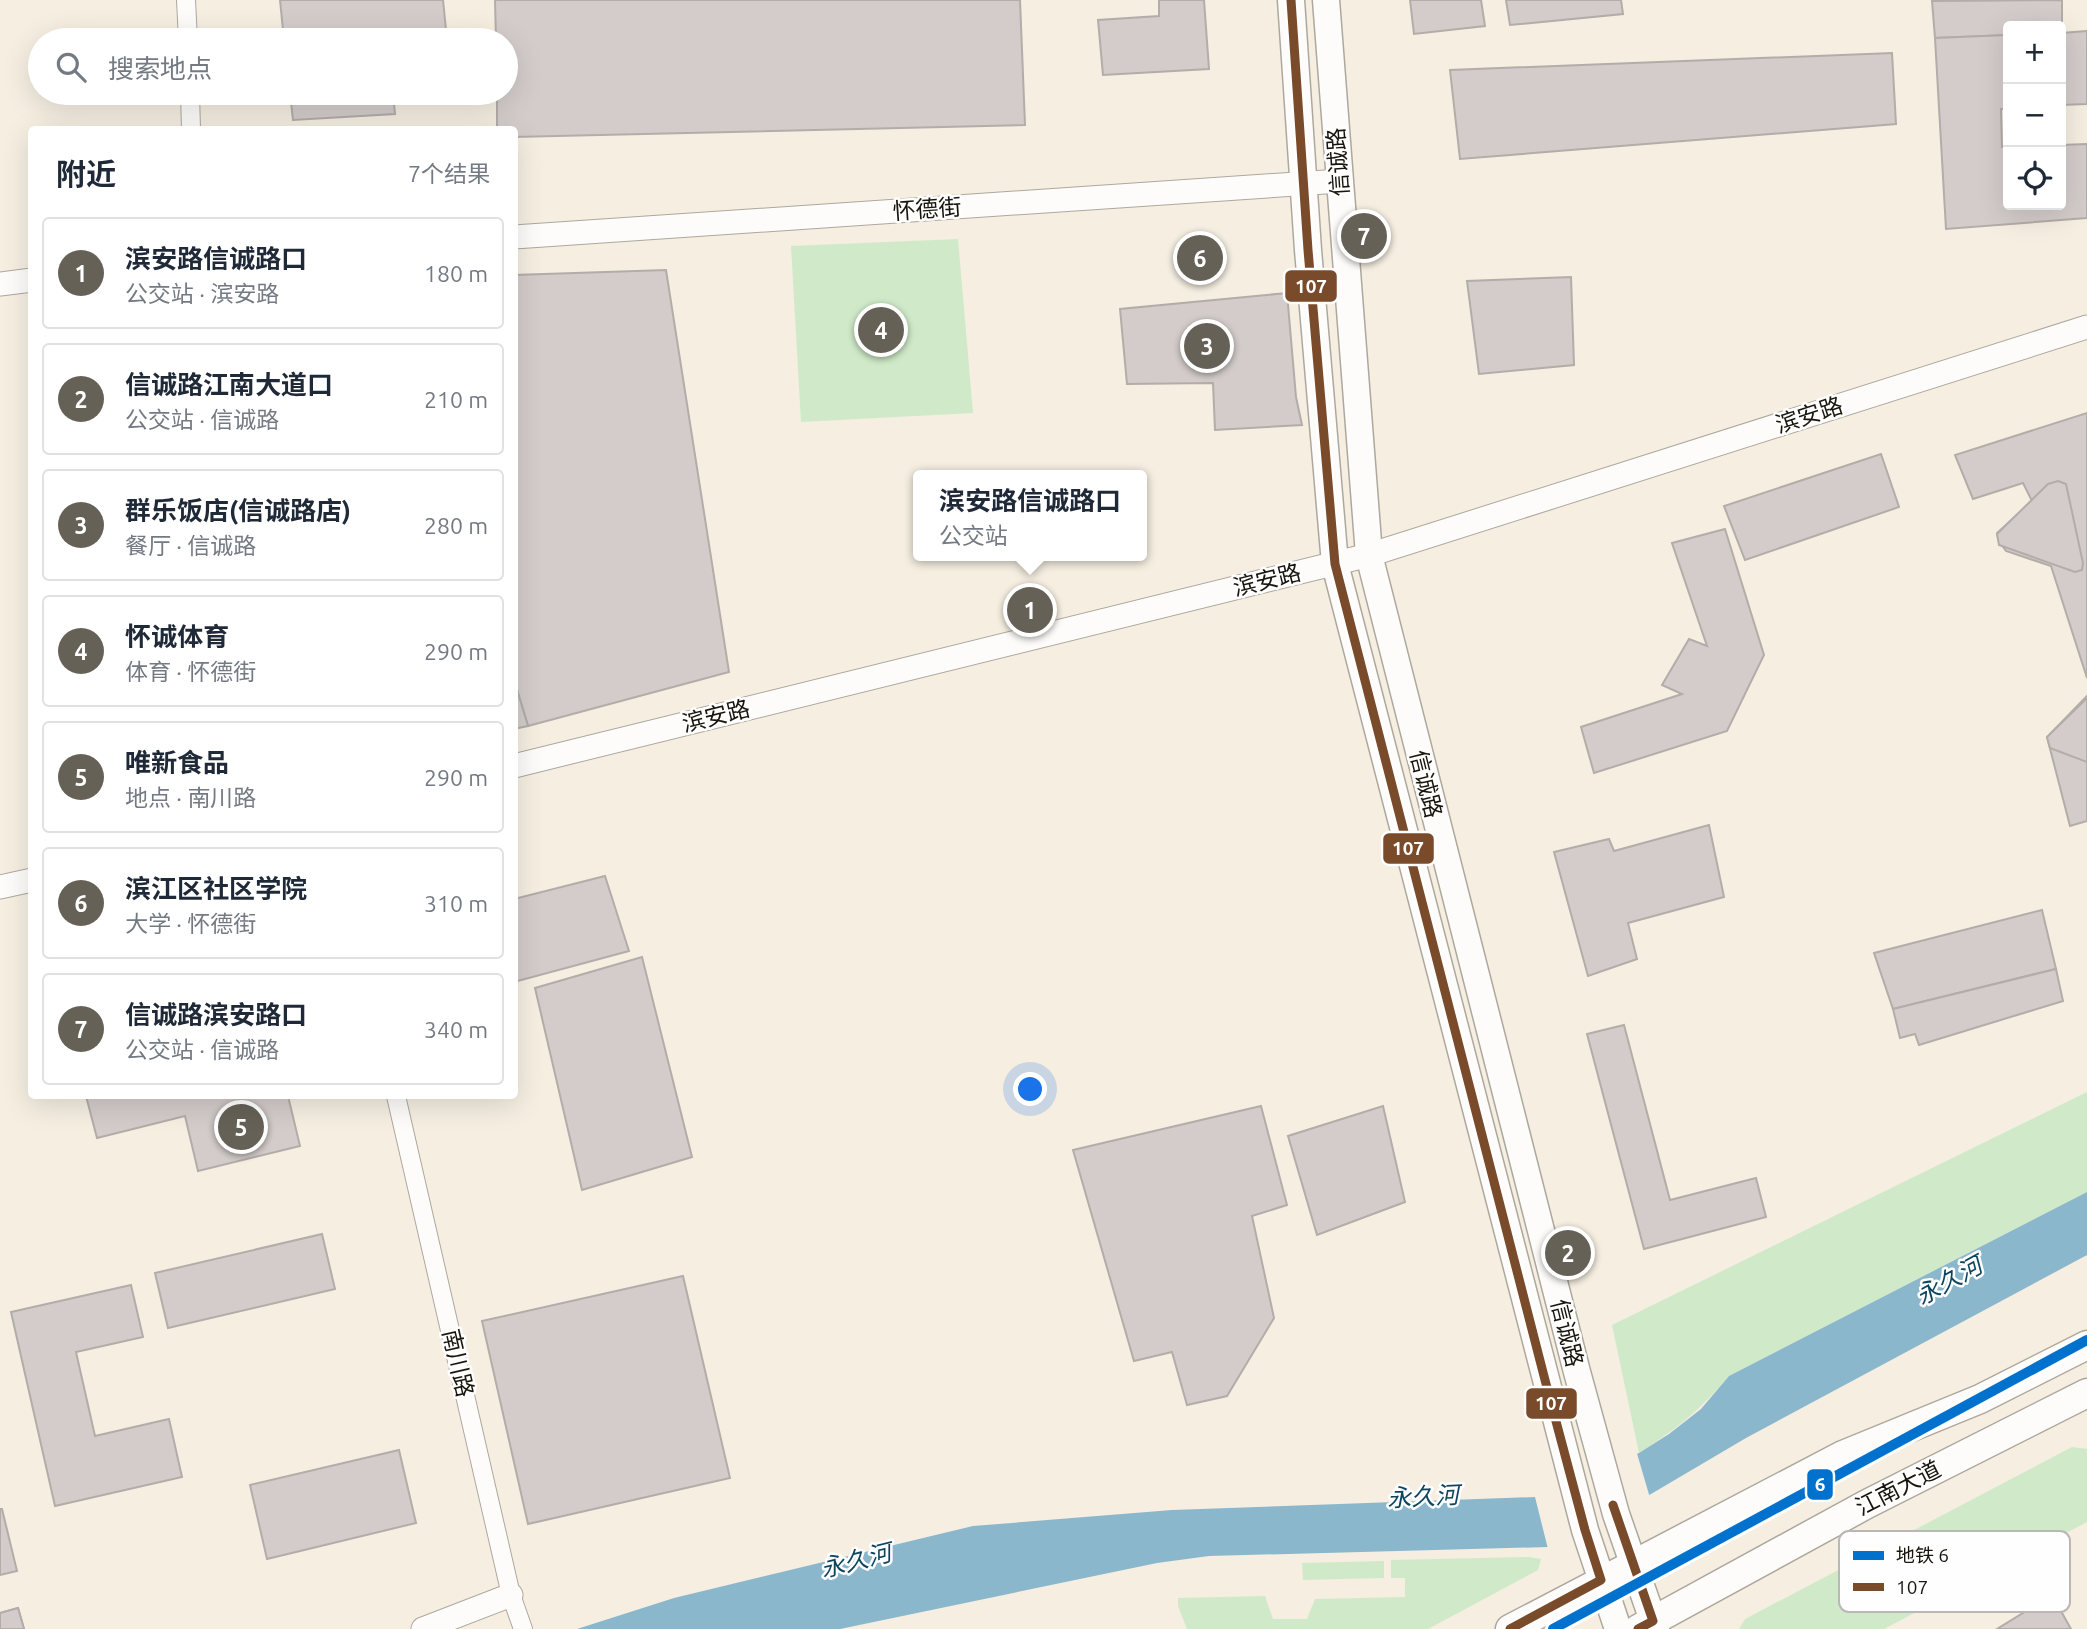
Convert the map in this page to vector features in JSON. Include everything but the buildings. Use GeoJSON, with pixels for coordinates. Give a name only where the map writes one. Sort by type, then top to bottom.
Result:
{"type":"FeatureCollection","features":[{"type":"Feature","properties":{"kind":"main road","name":"信诚路"},"geometry":{"type":"LineString","coordinates":[[1291,0],[1335,564],[1545,1380],[1585,1530],[1618,1629]]}},
{"type":"Feature","properties":{"kind":"main road","name":"信诚路"},"geometry":{"type":"LineString","coordinates":[[1326,0],[1369,555],[1577,1372],[1649,1626]]}},
{"type":"Feature","properties":{"kind":"main road","name":"江南大道"},"geometry":{"type":"LineString","coordinates":[[1510,1629],[1843,1455],[1980,1399],[2087,1345]]}},
{"type":"Feature","properties":{"kind":"main road","name":"江南大道"},"geometry":{"type":"LineString","coordinates":[[1649,1626],[1867,1504],[2087,1393]]}},
{"type":"Feature","properties":{"kind":"street"},"geometry":{"type":"LineString","coordinates":[[186,0],[187,28]]}},
{"type":"Feature","properties":{"kind":"street"},"geometry":{"type":"LineString","coordinates":[[190,105],[191,126]]}},
{"type":"Feature","properties":{"kind":"street","name":"怀德街"},"geometry":{"type":"LineString","coordinates":[[518,237],[1340,181]]}},
{"type":"Feature","properties":{"kind":"street"},"geometry":{"type":"LineString","coordinates":[[0,284],[28,280]]}},
{"type":"Feature","properties":{"kind":"street","name":"滨安路"},"geometry":{"type":"LineString","coordinates":[[518,765],[1369,555],[2087,327]]}},
{"type":"Feature","properties":{"kind":"street"},"geometry":{"type":"LineString","coordinates":[[0,887],[28,881]]}},
{"type":"Feature","properties":{"kind":"street","name":"南川路"},"geometry":{"type":"LineString","coordinates":[[397,1099],[511,1594],[523,1629]]}},
{"type":"Feature","properties":{"kind":"street"},"geometry":{"type":"LineString","coordinates":[[423,1629],[511,1594]]}},
{"type":"Feature","properties":{"kind":"green space"},"geometry":{"type":"Polygon","coordinates":[[[958,239],[973,413],[801,422],[791,246],[958,239]]]}},
{"type":"Feature","properties":{"kind":"green space"},"geometry":{"type":"Polygon","coordinates":[[[2087,1092],[2087,1192],[1729,1376],[1687,1418],[1639,1453],[1612,1325],[2087,1092]]]}},
{"type":"Feature","properties":{"kind":"green space"},"geometry":{"type":"Polygon","coordinates":[[[2072,1447],[2087,1449],[2087,1522],[2070,1531],[1912,1531],[2072,1447]]]}},
{"type":"Feature","properties":{"kind":"green space"},"geometry":{"type":"Polygon","coordinates":[[[1541,1559],[1538,1570],[1428,1629],[1187,1629],[1178,1606],[1178,1598],[1265,1596],[1273,1619],[1307,1619],[1315,1599],[1405,1597],[1405,1578],[1391,1578],[1391,1560],[1541,1559]]]}},
{"type":"Feature","properties":{"kind":"green space"},"geometry":{"type":"Polygon","coordinates":[[[1384,1561],[1384,1578],[1303,1580],[1302,1563],[1384,1561]]]}},
{"type":"Feature","properties":{"kind":"green space"},"geometry":{"type":"Polygon","coordinates":[[[1839,1570],[1839,1612],[1916,1612],[1884,1629],[1739,1629],[1745,1619],[1839,1570]]]}},
{"type":"Feature","properties":{"kind":"water","name":"永久河"},"geometry":{"type":"Polygon","coordinates":[[[2087,1192],[2087,1255],[1746,1438],[1651,1494],[1548,1547],[1209,1556],[1157,1563],[840,1629],[577,1629],[674,1598],[973,1526],[1172,1510],[1535,1497],[1639,1453],[1701,1409],[1729,1376],[2087,1192]]]}},
{"type":"Feature","properties":{"kind":"pier"},"geometry":{"type":"Polygon","coordinates":[[[1636,1450],[1650,1498],[1548,1549],[1534,1493],[1636,1450]]]}},
{"type":"Feature","properties":{"kind":"metro line","name":"6"},"geometry":{"type":"LineString","coordinates":[[1553,1629],[2087,1340]]}},
{"type":"Feature","properties":{"kind":"transit line","name":"107"},"geometry":{"type":"LineString","coordinates":[[1291,0],[1308,250],[1335,564],[1545,1380],[1601,1580],[1510,1629]]}},
{"type":"Feature","properties":{"kind":"transit line","name":"107"},"geometry":{"type":"LineString","coordinates":[[1613,1505],[1653,1621],[1638,1629]]}},
{"type":"Feature","properties":{"kind":"place","name":"信诚路滨安路口"},"geometry":{"type":"Point","coordinates":[1364,236]}},
{"type":"Feature","properties":{"kind":"place","name":"滨江区社区学院"},"geometry":{"type":"Point","coordinates":[1200,258]}},
{"type":"Feature","properties":{"kind":"place","name":"怀诚体育"},"geometry":{"type":"Point","coordinates":[881,330]}},
{"type":"Feature","properties":{"kind":"place","name":"群乐饭店(信诚路店)"},"geometry":{"type":"Point","coordinates":[1207,346]}},
{"type":"Feature","properties":{"kind":"place","name":"滨安路信诚路口"},"geometry":{"type":"Point","coordinates":[1030,610]}},
{"type":"Feature","properties":{"kind":"place","name":"唯新食品"},"geometry":{"type":"Point","coordinates":[241,1127]}},
{"type":"Feature","properties":{"kind":"place","name":"信诚路江南大道口"},"geometry":{"type":"Point","coordinates":[1568,1253]}}]}
